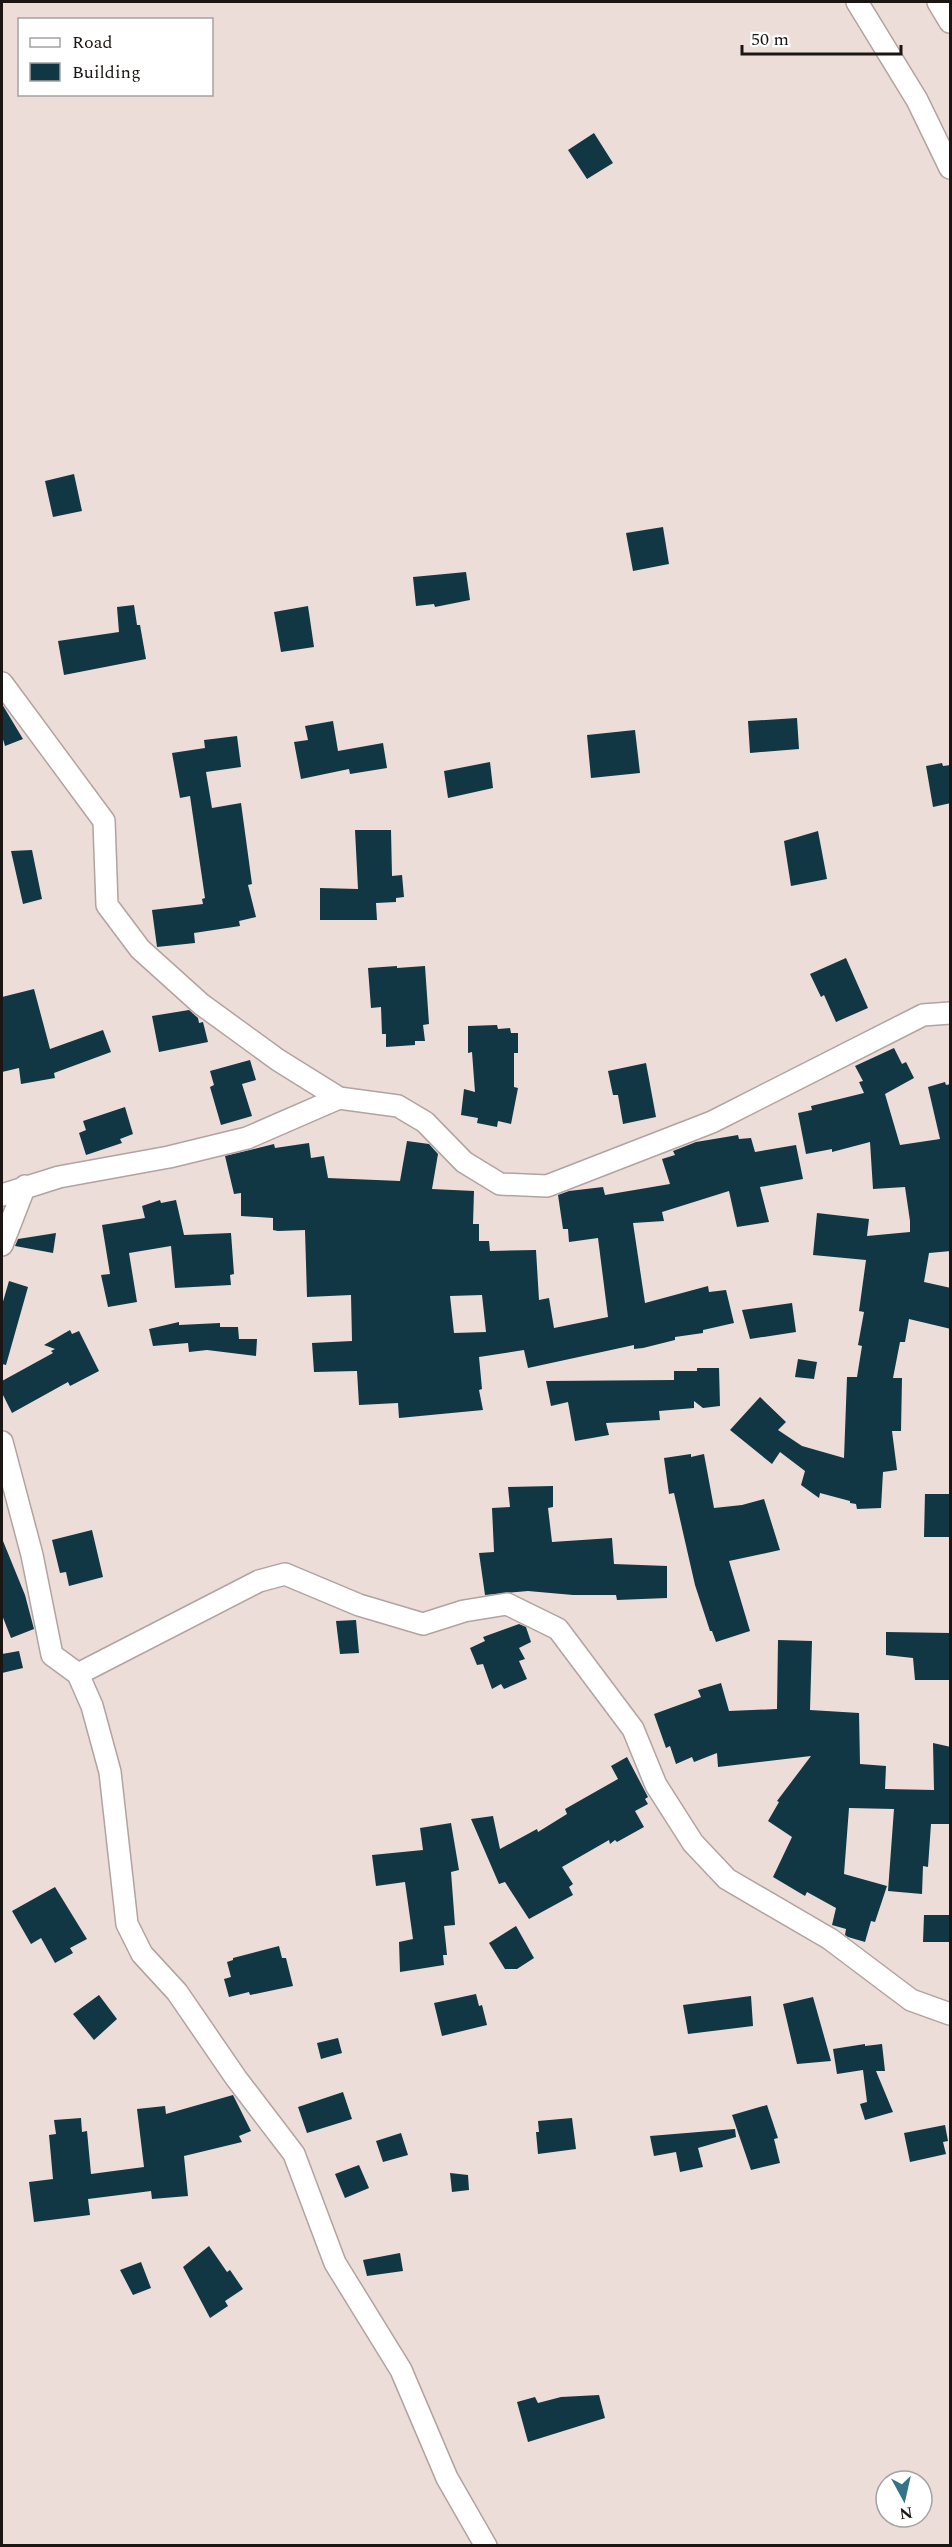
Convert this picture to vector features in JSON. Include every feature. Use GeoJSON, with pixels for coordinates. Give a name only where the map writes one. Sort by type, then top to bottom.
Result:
{"type":"FeatureCollection","features":[{"type":"Feature","properties":{"kind":"street"},"geometry":{"type":"LineString","coordinates":[[857,2],[917,100],[951,168]]}},
{"type":"Feature","properties":{"kind":"street"},"geometry":{"type":"LineString","coordinates":[[938,2],[951,22]]}},
{"type":"Feature","properties":{"kind":"street"},"geometry":{"type":"LineString","coordinates":[[2,683],[104,821],[107,905],[140,949],[201,1004],[278,1060],[339,1098],[398,1106],[425,1122],[464,1162],[500,1184],[547,1186],[712,1122],[923,1016],[951,1013]]}},
{"type":"Feature","properties":{"kind":"street"},"geometry":{"type":"LineString","coordinates":[[2,1195],[59,1177],[169,1158],[247,1138],[339,1098]]}},
{"type":"Feature","properties":{"kind":"street"},"geometry":{"type":"LineString","coordinates":[[2,1245],[25,1186]]}},
{"type":"Feature","properties":{"kind":"street"},"geometry":{"type":"LineString","coordinates":[[2,1442],[32,1555],[52,1655],[78,1674],[92,1706],[110,1772],[127,1924],[142,1954],[177,1992],[236,2078],[294,2154],[334,2263],[401,2370],[447,2478],[486,2546]]}},
{"type":"Feature","properties":{"kind":"street"},"geometry":{"type":"LineString","coordinates":[[78,1674],[258,1581],[285,1574],[359,1605],[423,1624],[464,1611],[507,1604],[528,1612],[558,1629],[633,1729],[656,1785],[693,1843],[727,1879],[830,1939],[911,2000],[951,2014]]}},
{"type":"Feature","properties":{"kind":"building"},"geometry":{"type":"Polygon","coordinates":[[[594,133],[613,163],[587,179],[568,150],[594,133]]]}},
{"type":"Feature","properties":{"kind":"building"},"geometry":{"type":"Polygon","coordinates":[[[74,474],[82,511],[53,517],[45,481],[74,474]]]}},
{"type":"Feature","properties":{"kind":"building"},"geometry":{"type":"Polygon","coordinates":[[[663,527],[669,564],[633,571],[626,533],[663,527]]]}},
{"type":"Feature","properties":{"kind":"building"},"geometry":{"type":"Polygon","coordinates":[[[466,572],[470,600],[435,607],[434,604],[416,606],[413,577],[466,572]]]}},
{"type":"Feature","properties":{"kind":"building"},"geometry":{"type":"Polygon","coordinates":[[[134,605],[146,659],[64,675],[58,641],[119,632],[117,607],[134,605]]]}},
{"type":"Feature","properties":{"kind":"building"},"geometry":{"type":"Polygon","coordinates":[[[308,606],[314,647],[281,652],[274,612],[308,606]]]}},
{"type":"Feature","properties":{"kind":"building"},"geometry":{"type":"Polygon","coordinates":[[[2,704],[23,739],[5,746],[2,736],[2,704]]]}},
{"type":"Feature","properties":{"kind":"building"},"geometry":{"type":"Polygon","coordinates":[[[797,718],[799,749],[750,753],[748,721],[797,718]]]}},
{"type":"Feature","properties":{"kind":"building"},"geometry":{"type":"Polygon","coordinates":[[[333,721],[338,751],[383,743],[387,768],[350,774],[349,769],[301,779],[294,742],[308,740],[305,726],[333,721]]]}},
{"type":"Feature","properties":{"kind":"building"},"geometry":{"type":"Polygon","coordinates":[[[635,730],[640,773],[591,778],[587,735],[635,730]]]}},
{"type":"Feature","properties":{"kind":"building"},"geometry":{"type":"Polygon","coordinates":[[[237,736],[241,767],[206,772],[212,808],[241,803],[252,884],[248,885],[256,917],[239,921],[240,926],[194,933],[195,943],[157,947],[152,910],[203,904],[202,899],[205,898],[190,796],[180,798],[172,753],[205,748],[204,740],[237,736]]]}},
{"type":"Feature","properties":{"kind":"building"},"geometry":{"type":"Polygon","coordinates":[[[490,762],[493,788],[448,798],[444,771],[490,762]]]}},
{"type":"Feature","properties":{"kind":"building"},"geometry":{"type":"Polygon","coordinates":[[[942,763],[943,766],[951,765],[951,803],[933,807],[926,766],[942,763]]]}},
{"type":"Feature","properties":{"kind":"building"},"geometry":{"type":"Polygon","coordinates":[[[355,830],[391,830],[392,876],[402,875],[404,897],[396,898],[396,902],[376,903],[377,920],[320,920],[320,888],[358,889],[355,830]]]}},
{"type":"Feature","properties":{"kind":"building"},"geometry":{"type":"Polygon","coordinates":[[[818,831],[827,879],[791,886],[784,841],[818,831]]]}},
{"type":"Feature","properties":{"kind":"building"},"geometry":{"type":"Polygon","coordinates":[[[32,850],[42,899],[23,904],[11,851],[32,850]]]}},
{"type":"Feature","properties":{"kind":"building"},"geometry":{"type":"Polygon","coordinates":[[[846,958],[868,1008],[836,1022],[824,995],[821,997],[810,974],[846,958]]]}},
{"type":"Feature","properties":{"kind":"building"},"geometry":{"type":"Polygon","coordinates":[[[397,966],[397,968],[425,966],[429,1024],[423,1025],[425,1041],[415,1041],[415,1045],[386,1047],[386,1034],[382,1034],[381,1007],[371,1008],[368,968],[397,966]]]}},
{"type":"Feature","properties":{"kind":"building"},"geometry":{"type":"Polygon","coordinates":[[[34,989],[50,1049],[103,1030],[111,1052],[54,1073],[55,1078],[21,1084],[19,1068],[2,1072],[2,997],[34,989]]]}},
{"type":"Feature","properties":{"kind":"building"},"geometry":{"type":"Polygon","coordinates":[[[189,1010],[198,1018],[199,1023],[203,1022],[208,1042],[159,1052],[152,1016],[189,1010]]]}},
{"type":"Feature","properties":{"kind":"building"},"geometry":{"type":"Polygon","coordinates":[[[497,1025],[498,1029],[510,1028],[511,1033],[518,1033],[518,1053],[514,1053],[514,1087],[518,1088],[511,1124],[498,1121],[497,1127],[477,1123],[478,1118],[461,1115],[464,1089],[475,1092],[472,1052],[468,1053],[468,1026],[497,1025]]]}},
{"type":"Feature","properties":{"kind":"building"},"geometry":{"type":"Polygon","coordinates":[[[894,1048],[902,1064],[906,1062],[914,1078],[885,1094],[900,1145],[940,1139],[928,1087],[945,1082],[946,1085],[951,1084],[951,1251],[929,1253],[924,1282],[951,1288],[951,1329],[909,1319],[905,1342],[900,1342],[893,1378],[902,1378],[901,1431],[892,1431],[897,1470],[883,1472],[881,1508],[857,1509],[856,1504],[850,1501],[820,1493],[819,1498],[801,1485],[805,1471],[780,1452],[772,1464],[730,1430],[760,1397],[786,1422],[778,1430],[802,1446],[844,1458],[847,1377],[857,1377],[862,1346],[858,1345],[864,1312],[859,1311],[866,1260],[813,1255],[817,1213],[869,1219],[867,1236],[910,1232],[910,1221],[905,1187],[873,1189],[870,1142],[832,1152],[832,1149],[806,1154],[798,1113],[812,1110],[811,1106],[864,1093],[859,1082],[863,1081],[855,1066],[894,1048]]]}},
{"type":"Feature","properties":{"kind":"building"},"geometry":{"type":"Polygon","coordinates":[[[250,1060],[256,1080],[242,1084],[252,1116],[221,1125],[210,1087],[214,1085],[210,1071],[250,1060]]]}},
{"type":"Feature","properties":{"kind":"building"},"geometry":{"type":"Polygon","coordinates":[[[646,1063],[656,1117],[623,1124],[618,1095],[613,1095],[608,1071],[646,1063]]]}},
{"type":"Feature","properties":{"kind":"building"},"geometry":{"type":"Polygon","coordinates":[[[125,1107],[133,1134],[120,1139],[122,1143],[86,1155],[79,1133],[86,1130],[83,1121],[125,1107]]]}},
{"type":"Feature","properties":{"kind":"building"},"geometry":{"type":"Polygon","coordinates":[[[738,1135],[739,1139],[751,1138],[755,1152],[796,1145],[803,1179],[760,1187],[769,1222],[737,1227],[729,1191],[662,1212],[664,1221],[633,1223],[645,1303],[708,1286],[709,1292],[726,1290],[734,1323],[703,1330],[703,1333],[675,1337],[675,1340],[643,1348],[634,1349],[634,1345],[528,1368],[524,1350],[479,1357],[482,1389],[479,1390],[483,1410],[399,1418],[398,1403],[359,1405],[357,1371],[314,1372],[312,1343],[352,1341],[351,1295],[307,1297],[305,1230],[273,1230],[273,1218],[241,1216],[241,1193],[234,1194],[225,1156],[274,1144],[275,1148],[309,1143],[311,1158],[324,1156],[328,1178],[400,1181],[407,1141],[429,1144],[438,1154],[432,1189],[474,1191],[473,1224],[479,1224],[479,1241],[489,1241],[490,1251],[536,1250],[539,1300],[549,1298],[554,1328],[608,1317],[598,1238],[569,1242],[568,1229],[563,1229],[558,1195],[569,1191],[603,1187],[605,1195],[670,1184],[662,1159],[675,1155],[673,1151],[696,1142],[738,1135]],[[482,1295],[450,1296],[454,1333],[486,1332],[482,1295]]]}},
{"type":"Feature","properties":{"kind":"building"},"geometry":{"type":"Polygon","coordinates":[[[160,1200],[161,1203],[176,1200],[184,1235],[231,1233],[234,1274],[230,1275],[231,1285],[175,1288],[171,1246],[129,1253],[137,1302],[108,1307],[101,1275],[110,1274],[102,1225],[145,1218],[142,1206],[160,1200]]]}},
{"type":"Feature","properties":{"kind":"building"},"geometry":{"type":"Polygon","coordinates":[[[56,1233],[53,1253],[15,1246],[18,1239],[56,1233]]]}},
{"type":"Feature","properties":{"kind":"building"},"geometry":{"type":"Polygon","coordinates":[[[9,1281],[28,1287],[6,1365],[2,1364],[2,1305],[9,1281]]]}},
{"type":"Feature","properties":{"kind":"building"},"geometry":{"type":"Polygon","coordinates":[[[792,1303],[796,1332],[750,1339],[742,1310],[792,1303]]]}},
{"type":"Feature","properties":{"kind":"building"},"geometry":{"type":"Polygon","coordinates":[[[179,1322],[179,1325],[220,1323],[220,1327],[238,1327],[239,1339],[257,1339],[256,1356],[207,1350],[189,1352],[188,1343],[153,1346],[149,1329],[179,1322]]]}},
{"type":"Feature","properties":{"kind":"building"},"geometry":{"type":"Polygon","coordinates":[[[70,1330],[72,1334],[79,1331],[99,1371],[70,1386],[68,1382],[12,1413],[2,1393],[2,1381],[53,1353],[51,1351],[55,1349],[44,1345],[70,1330]]]}},
{"type":"Feature","properties":{"kind":"building"},"geometry":{"type":"Polygon","coordinates":[[[798,1359],[817,1362],[814,1379],[795,1377],[798,1359]]]}},
{"type":"Feature","properties":{"kind":"building"},"geometry":{"type":"Polygon","coordinates":[[[697,1368],[719,1368],[720,1406],[703,1408],[694,1401],[694,1408],[659,1411],[660,1420],[606,1423],[609,1435],[575,1441],[568,1402],[551,1406],[546,1381],[674,1380],[674,1371],[697,1371],[697,1368]]]}},
{"type":"Feature","properties":{"kind":"building"},"geometry":{"type":"Polygon","coordinates":[[[691,1454],[691,1457],[704,1454],[714,1508],[742,1505],[764,1499],[780,1550],[729,1561],[750,1631],[716,1642],[710,1631],[695,1585],[674,1493],[669,1494],[664,1458],[691,1454]]]}},
{"type":"Feature","properties":{"kind":"building"},"geometry":{"type":"Polygon","coordinates":[[[553,1486],[553,1507],[548,1508],[552,1542],[612,1538],[614,1564],[667,1566],[667,1598],[617,1600],[616,1595],[573,1595],[528,1591],[485,1595],[479,1553],[494,1552],[492,1508],[510,1507],[508,1487],[553,1486]]]}},
{"type":"Feature","properties":{"kind":"building"},"geometry":{"type":"Polygon","coordinates":[[[925,1494],[951,1494],[951,1537],[924,1537],[925,1494]]]}},
{"type":"Feature","properties":{"kind":"building"},"geometry":{"type":"Polygon","coordinates":[[[92,1530],[103,1577],[69,1586],[66,1572],[60,1573],[52,1540],[92,1530]]]}},
{"type":"Feature","properties":{"kind":"building"},"geometry":{"type":"Polygon","coordinates":[[[3,1541],[25,1595],[34,1629],[11,1638],[2,1615],[3,1541]]]}},
{"type":"Feature","properties":{"kind":"building"},"geometry":{"type":"Polygon","coordinates":[[[356,1620],[359,1653],[340,1654],[336,1621],[356,1620]]]}},
{"type":"Feature","properties":{"kind":"building"},"geometry":{"type":"Polygon","coordinates":[[[519,1624],[526,1627],[531,1642],[519,1648],[525,1659],[519,1661],[527,1679],[504,1689],[501,1684],[492,1689],[483,1664],[477,1665],[470,1648],[485,1641],[483,1637],[519,1624]]]}},
{"type":"Feature","properties":{"kind":"building"},"geometry":{"type":"Polygon","coordinates":[[[886,1632],[951,1633],[951,1680],[915,1680],[913,1658],[886,1655],[886,1632]]]}},
{"type":"Feature","properties":{"kind":"building"},"geometry":{"type":"Polygon","coordinates":[[[778,1640],[812,1641],[810,1710],[859,1713],[860,1764],[886,1766],[885,1789],[934,1790],[933,1743],[951,1747],[951,1824],[931,1824],[928,1867],[923,1866],[922,1894],[888,1891],[894,1809],[849,1808],[844,1874],[887,1886],[875,1922],[871,1921],[865,1942],[848,1937],[845,1935],[846,1929],[832,1925],[836,1908],[807,1892],[805,1896],[773,1877],[792,1837],[768,1821],[779,1802],[777,1801],[811,1756],[718,1767],[717,1753],[694,1762],[692,1757],[676,1764],[670,1746],[666,1748],[654,1714],[701,1697],[698,1690],[721,1683],[729,1711],[777,1709],[778,1640]]]}},
{"type":"Feature","properties":{"kind":"building"},"geometry":{"type":"Polygon","coordinates":[[[19,1651],[23,1668],[2,1673],[2,1654],[19,1651]]]}},
{"type":"Feature","properties":{"kind":"building"},"geometry":{"type":"Polygon","coordinates":[[[627,1757],[648,1797],[645,1799],[648,1804],[635,1811],[644,1827],[617,1842],[615,1840],[610,1844],[609,1840],[562,1867],[573,1884],[569,1887],[573,1895],[529,1919],[505,1882],[499,1884],[471,1819],[493,1816],[500,1849],[537,1829],[538,1832],[567,1814],[565,1809],[618,1779],[611,1766],[627,1757]]]}},
{"type":"Feature","properties":{"kind":"building"},"geometry":{"type":"Polygon","coordinates":[[[451,1823],[459,1870],[451,1872],[455,1925],[444,1926],[447,1955],[443,1955],[444,1965],[400,1972],[399,1942],[413,1939],[405,1882],[376,1886],[372,1855],[423,1850],[420,1828],[451,1823]]]}},
{"type":"Feature","properties":{"kind":"building"},"geometry":{"type":"Polygon","coordinates":[[[55,1887],[87,1939],[70,1948],[73,1953],[55,1963],[41,1938],[31,1944],[12,1911],[55,1887]]]}},
{"type":"Feature","properties":{"kind":"building"},"geometry":{"type":"Polygon","coordinates":[[[924,1915],[951,1915],[951,1942],[923,1942],[924,1915]]]}},
{"type":"Feature","properties":{"kind":"building"},"geometry":{"type":"Polygon","coordinates":[[[516,1926],[534,1958],[517,1969],[505,1969],[489,1943],[516,1926]]]}},
{"type":"Feature","properties":{"kind":"building"},"geometry":{"type":"Polygon","coordinates":[[[279,1946],[282,1958],[286,1958],[293,1986],[229,1997],[224,1979],[231,1977],[227,1962],[233,1958],[279,1946]]]}},
{"type":"Feature","properties":{"kind":"building"},"geometry":{"type":"Polygon","coordinates":[[[476,1994],[479,2006],[482,2005],[487,2025],[442,2036],[434,2003],[476,1994]]]}},
{"type":"Feature","properties":{"kind":"building"},"geometry":{"type":"Polygon","coordinates":[[[99,1995],[117,2019],[94,2040],[73,2014],[99,1995]]]}},
{"type":"Feature","properties":{"kind":"building"},"geometry":{"type":"Polygon","coordinates":[[[751,1996],[753,2026],[688,2034],[683,2005],[751,1996]]]}},
{"type":"Feature","properties":{"kind":"building"},"geometry":{"type":"Polygon","coordinates":[[[813,1997],[831,2061],[797,2064],[783,2004],[813,1997]]]}},
{"type":"Feature","properties":{"kind":"building"},"geometry":{"type":"Polygon","coordinates":[[[338,2038],[342,2053],[321,2059],[317,2043],[338,2038]]]}},
{"type":"Feature","properties":{"kind":"building"},"geometry":{"type":"Polygon","coordinates":[[[865,2044],[865,2046],[882,2044],[885,2071],[876,2071],[893,2112],[865,2120],[860,2104],[867,2102],[863,2070],[837,2074],[833,2049],[865,2044]]]}},
{"type":"Feature","properties":{"kind":"building"},"geometry":{"type":"Polygon","coordinates":[[[343,2092],[352,2119],[307,2133],[298,2107],[343,2092]]]}},
{"type":"Feature","properties":{"kind":"building"},"geometry":{"type":"Polygon","coordinates":[[[233,2095],[251,2131],[239,2136],[242,2142],[184,2156],[188,2196],[152,2199],[151,2191],[88,2199],[90,2215],[34,2222],[29,2182],[53,2179],[49,2135],[56,2134],[54,2120],[81,2118],[82,2132],[87,2131],[91,2174],[144,2167],[137,2109],[165,2106],[166,2114],[233,2095]]]}},
{"type":"Feature","properties":{"kind":"building"},"geometry":{"type":"Polygon","coordinates":[[[767,2105],[778,2138],[774,2139],[780,2163],[751,2170],[732,2115],[767,2105]]]}},
{"type":"Feature","properties":{"kind":"building"},"geometry":{"type":"Polygon","coordinates":[[[572,2118],[576,2149],[538,2154],[536,2132],[539,2132],[538,2121],[572,2118]]]}},
{"type":"Feature","properties":{"kind":"building"},"geometry":{"type":"Polygon","coordinates":[[[945,2125],[948,2141],[943,2142],[946,2154],[910,2162],[904,2133],[945,2125]]]}},
{"type":"Feature","properties":{"kind":"building"},"geometry":{"type":"Polygon","coordinates":[[[735,2129],[736,2137],[698,2148],[703,2167],[680,2172],[676,2152],[654,2156],[650,2136],[735,2129]]]}},
{"type":"Feature","properties":{"kind":"building"},"geometry":{"type":"Polygon","coordinates":[[[401,2133],[408,2155],[383,2162],[376,2141],[401,2133]]]}},
{"type":"Feature","properties":{"kind":"building"},"geometry":{"type":"Polygon","coordinates":[[[359,2165],[369,2188],[345,2198],[335,2174],[359,2165]]]}},
{"type":"Feature","properties":{"kind":"building"},"geometry":{"type":"Polygon","coordinates":[[[450,2173],[468,2175],[469,2190],[452,2192],[450,2173]]]}},
{"type":"Feature","properties":{"kind":"building"},"geometry":{"type":"Polygon","coordinates":[[[209,2246],[227,2272],[230,2270],[243,2289],[225,2301],[228,2306],[210,2318],[183,2267],[209,2246]]]}},
{"type":"Feature","properties":{"kind":"building"},"geometry":{"type":"Polygon","coordinates":[[[400,2253],[403,2271],[367,2276],[363,2260],[400,2253]]]}},
{"type":"Feature","properties":{"kind":"building"},"geometry":{"type":"Polygon","coordinates":[[[141,2262],[151,2288],[133,2295],[120,2270],[141,2262]]]}},
{"type":"Feature","properties":{"kind":"building"},"geometry":{"type":"Polygon","coordinates":[[[599,2395],[605,2418],[528,2442],[517,2402],[535,2397],[538,2403],[561,2397],[599,2395]]]}}]}
